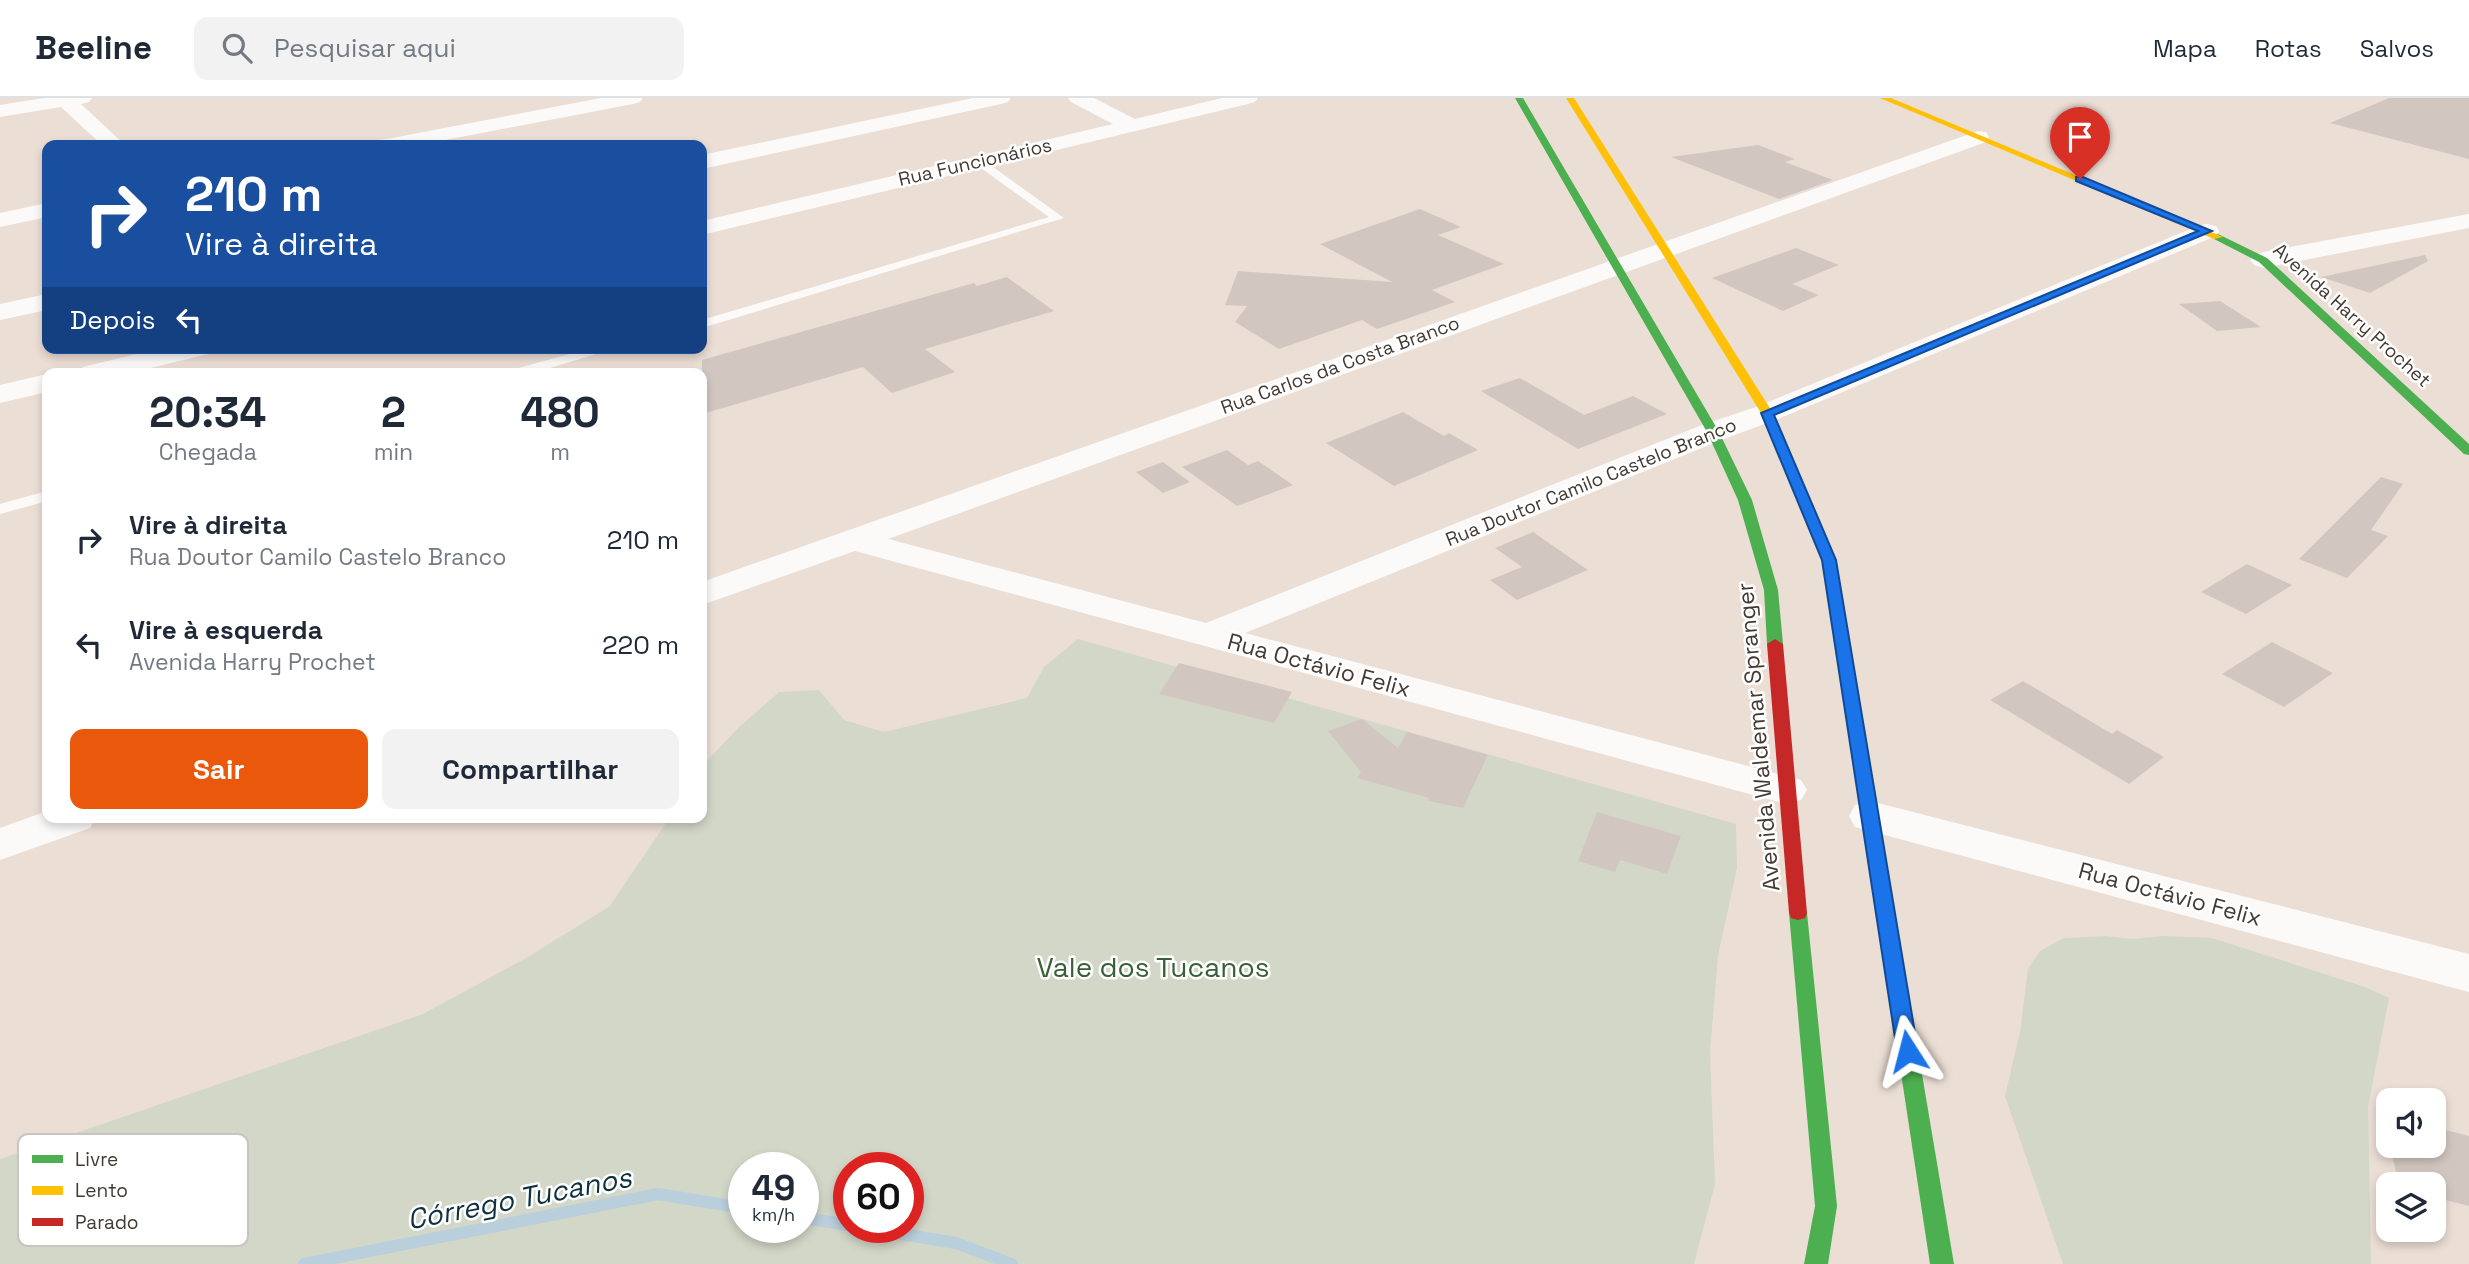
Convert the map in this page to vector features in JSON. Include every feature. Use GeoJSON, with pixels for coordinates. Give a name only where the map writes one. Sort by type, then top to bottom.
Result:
{"type":"FeatureCollection","features":[{"type":"Feature","properties":{"kind":"main road","name":"Avenida Harry Prochet"},"geometry":{"type":"LineString","coordinates":[[1884,98],[2207,231],[2263,260],[2469,451]]}},
{"type":"Feature","properties":{"kind":"main road"},"geometry":{"type":"LineString","coordinates":[[1535,107],[1573,103],[1767,413],[1829,560],[1942,1264]]}},
{"type":"Feature","properties":{"kind":"main road","name":"Avenida Waldemar Spranger"},"geometry":{"type":"LineString","coordinates":[[1535,107],[1618,265],[1713,432],[1745,500],[1771,590],[1786,790],[1826,1206],[1816,1264]]}},
{"type":"Feature","properties":{"kind":"street"},"geometry":{"type":"LineString","coordinates":[[413,140],[633,98]]}},
{"type":"Feature","properties":{"kind":"street"},"geometry":{"type":"LineString","coordinates":[[707,161],[1002,98]]}},
{"type":"Feature","properties":{"kind":"street"},"geometry":{"type":"LineString","coordinates":[[1078,98],[1131,125]]}},
{"type":"Feature","properties":{"kind":"street","name":"Rua Funcionários"},"geometry":{"type":"LineString","coordinates":[[707,227],[1248,98]]}},
{"type":"Feature","properties":{"kind":"street"},"geometry":{"type":"LineString","coordinates":[[0,111],[70,99],[109,140]]}},
{"type":"Feature","properties":{"kind":"street","name":"Rua Carlos da Costa Branco"},"geometry":{"type":"LineString","coordinates":[[707,592],[1978,137]]}},
{"type":"Feature","properties":{"kind":"street"},"geometry":{"type":"LineString","coordinates":[[0,220],[42,212]]}},
{"type":"Feature","properties":{"kind":"street"},"geometry":{"type":"LineString","coordinates":[[2263,260],[2469,221]]}},
{"type":"Feature","properties":{"kind":"street","name":"Rua Doutor Camilo Castelo Branco"},"geometry":{"type":"LineString","coordinates":[[1208,635],[1713,432],[1767,413],[2207,231]]}},
{"type":"Feature","properties":{"kind":"street"},"geometry":{"type":"LineString","coordinates":[[0,312],[42,303]]}},
{"type":"Feature","properties":{"kind":"street"},"geometry":{"type":"LineString","coordinates":[[114,368],[173,354]]}},
{"type":"Feature","properties":{"kind":"street"},"geometry":{"type":"LineString","coordinates":[[0,394],[42,384]]}},
{"type":"Feature","properties":{"kind":"street","name":"Rua Octávio Felix"},"geometry":{"type":"LineString","coordinates":[[853,540],[1786,790]]}},
{"type":"Feature","properties":{"kind":"street","name":"Rua Octávio Felix"},"geometry":{"type":"LineString","coordinates":[[1870,816],[2469,973]]}},
{"type":"Feature","properties":{"kind":"street"},"geometry":{"type":"LineString","coordinates":[[0,844],[58,823]]}},
{"type":"Feature","properties":{"kind":"lane"},"geometry":{"type":"LineString","coordinates":[[707,323],[1058,218],[978,161]]}},
{"type":"Feature","properties":{"kind":"lane"},"geometry":{"type":"LineString","coordinates":[[535,368],[587,354]]}},
{"type":"Feature","properties":{"kind":"lane"},"geometry":{"type":"LineString","coordinates":[[0,509],[42,497]]}},
{"type":"Feature","properties":{"kind":"green space","name":"Vale dos Tucanos"},"geometry":{"type":"Polygon","coordinates":[[[1078,639],[1736,824],[1737,868],[1718,956],[1710,1052],[1715,1184],[1694,1264],[0,1264],[0,1159],[18,1153],[18,1246],[248,1246],[248,1134],[73,1134],[423,1014],[528,957],[610,906],[666,823],[707,823],[707,761],[739,727],[779,692],[819,690],[844,720],[884,732],[1027,698],[1044,667],[1078,639]]]}},
{"type":"Feature","properties":{"kind":"green space"},"geometry":{"type":"Polygon","coordinates":[[[2106,936],[2133,939],[2163,936],[2212,938],[2365,987],[2389,998],[2368,1107],[2371,1264],[2063,1264],[2005,1096],[2020,1032],[2028,969],[2040,951],[2064,938],[2106,936]]]}},
{"type":"Feature","properties":{"kind":"building"},"geometry":{"type":"Polygon","coordinates":[[[2389,98],[2469,98],[2469,159],[2330,123],[2389,98]]]}},
{"type":"Feature","properties":{"kind":"building"},"geometry":{"type":"Polygon","coordinates":[[[1758,145],[1795,159],[1785,162],[1833,180],[1779,199],[1671,157],[1758,145]]]}},
{"type":"Feature","properties":{"kind":"building"},"geometry":{"type":"Polygon","coordinates":[[[1420,209],[1461,227],[1438,235],[1504,264],[1432,290],[1455,302],[1377,329],[1362,320],[1279,349],[1235,322],[1247,306],[1225,305],[1238,271],[1392,282],[1320,244],[1420,209]]]}},
{"type":"Feature","properties":{"kind":"building"},"geometry":{"type":"Polygon","coordinates":[[[1796,248],[1839,265],[1792,284],[1819,295],[1783,311],[1712,278],[1796,248]]]}},
{"type":"Feature","properties":{"kind":"building"},"geometry":{"type":"Polygon","coordinates":[[[2425,255],[2428,261],[2370,293],[2321,277],[2425,255]]]}},
{"type":"Feature","properties":{"kind":"building"},"geometry":{"type":"Polygon","coordinates":[[[1007,277],[1054,311],[925,349],[955,372],[892,393],[863,367],[707,413],[707,368],[702,368],[702,360],[974,283],[977,286],[1007,277]]]}},
{"type":"Feature","properties":{"kind":"building"},"geometry":{"type":"Polygon","coordinates":[[[2220,301],[2261,327],[2217,331],[2179,304],[2220,301]]]}},
{"type":"Feature","properties":{"kind":"building"},"geometry":{"type":"Polygon","coordinates":[[[1520,378],[1584,415],[1633,396],[1667,414],[1578,449],[1481,391],[1520,378]]]}},
{"type":"Feature","properties":{"kind":"building"},"geometry":{"type":"Polygon","coordinates":[[[1403,412],[1444,436],[1449,433],[1478,450],[1394,486],[1326,443],[1403,412]]]}},
{"type":"Feature","properties":{"kind":"building"},"geometry":{"type":"Polygon","coordinates":[[[1227,450],[1248,465],[1258,461],[1293,485],[1237,506],[1182,467],[1227,450]]]}},
{"type":"Feature","properties":{"kind":"building"},"geometry":{"type":"Polygon","coordinates":[[[1163,462],[1190,482],[1163,493],[1136,472],[1163,462]]]}},
{"type":"Feature","properties":{"kind":"building"},"geometry":{"type":"Polygon","coordinates":[[[2381,477],[2403,484],[2371,530],[2388,536],[2347,578],[2299,559],[2381,477]]]}},
{"type":"Feature","properties":{"kind":"building"},"geometry":{"type":"Polygon","coordinates":[[[1533,532],[1588,570],[1517,600],[1490,580],[1522,567],[1495,548],[1533,532]]]}},
{"type":"Feature","properties":{"kind":"building"},"geometry":{"type":"Polygon","coordinates":[[[2247,564],[2292,585],[2246,614],[2201,592],[2247,564]]]}},
{"type":"Feature","properties":{"kind":"building"},"geometry":{"type":"Polygon","coordinates":[[[2272,642],[2333,673],[2284,707],[2222,674],[2272,642]]]}},
{"type":"Feature","properties":{"kind":"building"},"geometry":{"type":"Polygon","coordinates":[[[1179,663],[1292,692],[1274,723],[1159,694],[1179,663]]]}},
{"type":"Feature","properties":{"kind":"building"},"geometry":{"type":"Polygon","coordinates":[[[2023,681],[2112,734],[2117,730],[2164,757],[2129,784],[1990,700],[2023,681]]]}},
{"type":"Feature","properties":{"kind":"building"},"geometry":{"type":"Polygon","coordinates":[[[1362,719],[1398,748],[1407,732],[1488,755],[1463,808],[1428,801],[1429,798],[1357,778],[1361,772],[1328,731],[1362,719]]]}},
{"type":"Feature","properties":{"kind":"building"},"geometry":{"type":"Polygon","coordinates":[[[1597,812],[1681,836],[1667,874],[1620,860],[1615,872],[1578,861],[1597,812]]]}},
{"type":"Feature","properties":{"kind":"building"},"geometry":{"type":"Polygon","coordinates":[[[2446,1130],[2469,1136],[2469,1206],[2446,1200],[2446,1172],[2396,1172],[2393,1158],[2446,1158],[2446,1130]]]}},
{"type":"Feature","properties":{"kind":"waterway","name":"Córrego Tucanos"},"geometry":{"type":"LineString","coordinates":[[304,1264],[658,1194],[728,1205]]}},
{"type":"Feature","properties":{"kind":"waterway","name":"Córrego Tucanos"},"geometry":{"type":"LineString","coordinates":[[819,1220],[833,1223]]}},
{"type":"Feature","properties":{"kind":"waterway","name":"Córrego Tucanos"},"geometry":{"type":"LineString","coordinates":[[924,1238],[956,1243],[1012,1264]]}},
{"type":"Feature","properties":{"kind":"traffic: fast"},"geometry":{"type":"LineString","coordinates":[[1519,98],[1713,432],[1745,500],[1771,590],[1775,644]]}},
{"type":"Feature","properties":{"kind":"traffic: fast"},"geometry":{"type":"LineString","coordinates":[[2218,237],[2263,260],[2469,451]]}},
{"type":"Feature","properties":{"kind":"traffic: fast"},"geometry":{"type":"LineString","coordinates":[[1884,902],[1942,1264]]}},
{"type":"Feature","properties":{"kind":"traffic: fast"},"geometry":{"type":"LineString","coordinates":[[1798,913],[1826,1206],[1816,1264]]}},
{"type":"Feature","properties":{"kind":"traffic: slow"},"geometry":{"type":"LineString","coordinates":[[1570,98],[1767,413],[1829,560],[1837,609]]}},
{"type":"Feature","properties":{"kind":"traffic: slow"},"geometry":{"type":"LineString","coordinates":[[1884,98],[2218,237]]}},
{"type":"Feature","properties":{"kind":"traffic: jam"},"geometry":{"type":"LineString","coordinates":[[1837,609],[1884,902]]}},
{"type":"Feature","properties":{"kind":"traffic: jam"},"geometry":{"type":"LineString","coordinates":[[1775,644],[1798,913]]}},
{"type":"Feature","properties":{"kind":"route"},"geometry":{"type":"LineString","coordinates":[[1908,1051],[1829,560],[1767,413],[2207,231],[2080,179]]}}]}
